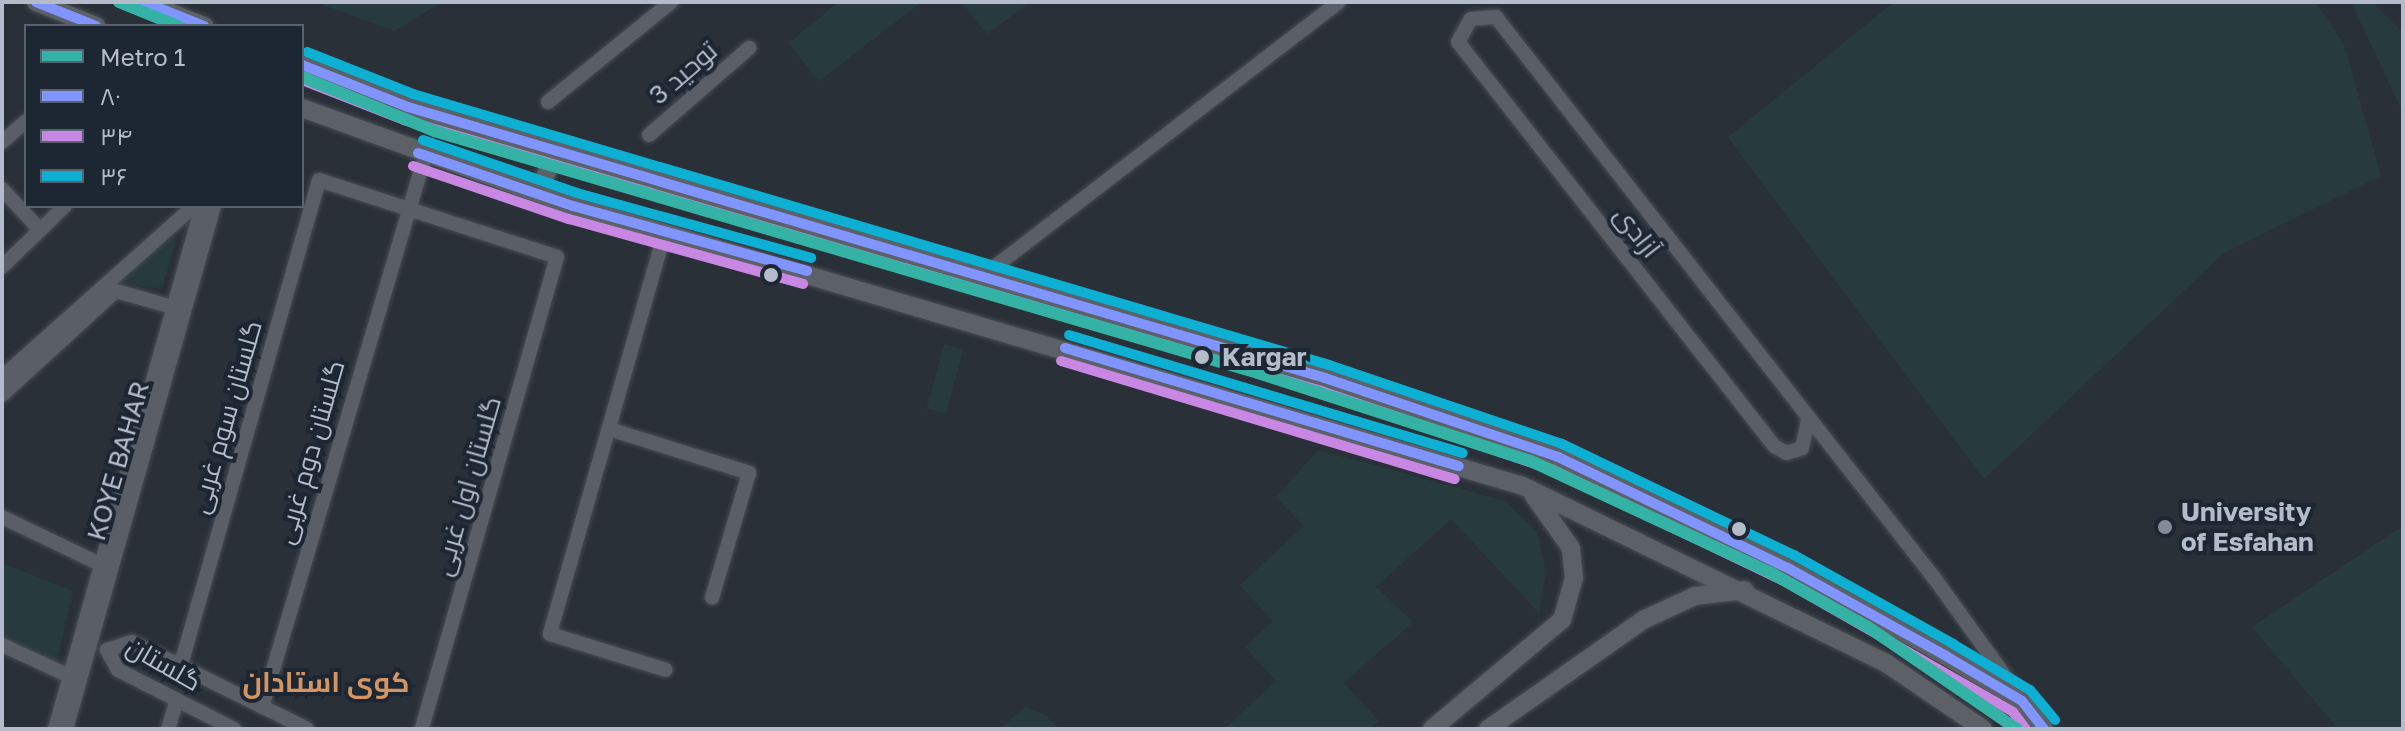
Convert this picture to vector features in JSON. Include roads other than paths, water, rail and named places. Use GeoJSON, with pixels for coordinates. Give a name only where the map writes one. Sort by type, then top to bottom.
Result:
{"type":"FeatureCollection","features":[{"type":"Feature","properties":{"kind":"main road"},"geometry":{"type":"LineString","coordinates":[[36,2],[91,24]]}},
{"type":"Feature","properties":{"kind":"main road"},"geometry":{"type":"LineString","coordinates":[[144,2],[199,24]]}},
{"type":"Feature","properties":{"kind":"main road"},"geometry":{"type":"LineString","coordinates":[[304,66],[555,151],[979,279],[1325,378],[1558,457],[1788,568],[2022,701],[2044,729]]}},
{"type":"Feature","properties":{"kind":"main road"},"geometry":{"type":"LineString","coordinates":[[304,109],[425,156],[665,232],[1523,486],[1745,590],[1915,679],[1983,729]]}},
{"type":"Feature","properties":{"kind":"main road"},"geometry":{"type":"LineString","coordinates":[[539,193],[555,151]]}},
{"type":"Feature","properties":{"kind":"main road"},"geometry":{"type":"LineString","coordinates":[[1432,729],[1539,645],[1570,600],[1571,548],[1554,516],[1523,486]]}},
{"type":"Feature","properties":{"kind":"main road"},"geometry":{"type":"LineString","coordinates":[[1488,729],[1643,620],[1695,596],[1745,590]]}},
{"type":"Feature","properties":{"kind":"street"},"geometry":{"type":"LineString","coordinates":[[548,102],[671,2]]}},
{"type":"Feature","properties":{"kind":"street"},"geometry":{"type":"LineString","coordinates":[[979,279],[1339,2]]}},
{"type":"Feature","properties":{"kind":"street","name":"آزادی"},"geometry":{"type":"LineString","coordinates":[[1484,2],[2022,701]]}},
{"type":"Feature","properties":{"kind":"street","name":"آزادی"},"geometry":{"type":"LineString","coordinates":[[1496,17],[1471,19],[1458,42],[1775,447],[1787,453],[1802,448],[1808,420]]}},
{"type":"Feature","properties":{"kind":"street","name":"توحید 3"},"geometry":{"type":"LineString","coordinates":[[649,135],[749,48]]}},
{"type":"Feature","properties":{"kind":"street"},"geometry":{"type":"LineString","coordinates":[[2,142],[24,123]]}},
{"type":"Feature","properties":{"kind":"street"},"geometry":{"type":"LineString","coordinates":[[404,210],[425,156]]}},
{"type":"Feature","properties":{"kind":"street","name":"گلستان سوم غربی"},"geometry":{"type":"LineString","coordinates":[[180,668],[319,180],[404,210]]}},
{"type":"Feature","properties":{"kind":"street"},"geometry":{"type":"LineString","coordinates":[[2,189],[40,230]]}},
{"type":"Feature","properties":{"kind":"street"},"geometry":{"type":"LineString","coordinates":[[2,267],[63,208]]}},
{"type":"Feature","properties":{"kind":"street"},"geometry":{"type":"LineString","coordinates":[[2,395],[192,208]]}},
{"type":"Feature","properties":{"kind":"street","name":"KOYE BAHAR"},"geometry":{"type":"LineString","coordinates":[[66,729],[76,679],[179,310],[202,208]]}},
{"type":"Feature","properties":{"kind":"street","name":"KOYE BAHAR"},"geometry":{"type":"LineString","coordinates":[[179,310],[213,208]]}},
{"type":"Feature","properties":{"kind":"street","name":"گلستان اول غربی"},"geometry":{"type":"LineString","coordinates":[[404,210],[557,257],[422,729]]}},
{"type":"Feature","properties":{"kind":"street","name":"گلستان دوم غربی"},"geometry":{"type":"LineString","coordinates":[[262,707],[404,210]]}},
{"type":"Feature","properties":{"kind":"street"},"geometry":{"type":"LineString","coordinates":[[665,232],[550,634],[666,670]]}},
{"type":"Feature","properties":{"kind":"street"},"geometry":{"type":"LineString","coordinates":[[2,377],[106,292],[116,291],[179,310]]}},
{"type":"Feature","properties":{"kind":"street"},"geometry":{"type":"LineString","coordinates":[[609,429],[749,473],[712,598]]}},
{"type":"Feature","properties":{"kind":"street"},"geometry":{"type":"LineString","coordinates":[[2,517],[108,568]]}},
{"type":"Feature","properties":{"kind":"street","name":"گلستان"},"geometry":{"type":"LineString","coordinates":[[234,729],[110,665],[107,650],[132,642],[307,729]]}},
{"type":"Feature","properties":{"kind":"street"},"geometry":{"type":"LineString","coordinates":[[2,645],[76,679]]}},
{"type":"Feature","properties":{"kind":"street","name":"KOYE BAHAR"},"geometry":{"type":"LineString","coordinates":[[55,729],[76,679]]}},
{"type":"Feature","properties":{"kind":"street"},"geometry":{"type":"LineString","coordinates":[[168,729],[177,700]]}},
{"type":"Feature","properties":{"kind":"metro line","name":"1"},"geometry":{"type":"LineString","coordinates":[[119,2],[173,24]]}},
{"type":"Feature","properties":{"kind":"metro line","name":"1"},"geometry":{"type":"LineString","coordinates":[[304,78],[434,131],[1258,373],[1531,461],[1773,574],[1868,627],[2017,729]]}},
{"type":"Feature","properties":{"kind":"place","name":"Kargar"},"geometry":{"type":"Point","coordinates":[1202,357]}},
{"type":"Feature","properties":{"kind":"place","name":"University of Esfahan"},"geometry":{"type":"Point","coordinates":[2165,527]}},
{"type":"Feature","properties":{"kind":"district","name":"کوی استادان"},"geometry":{"type":"Point","coordinates":[326,682]}}]}
